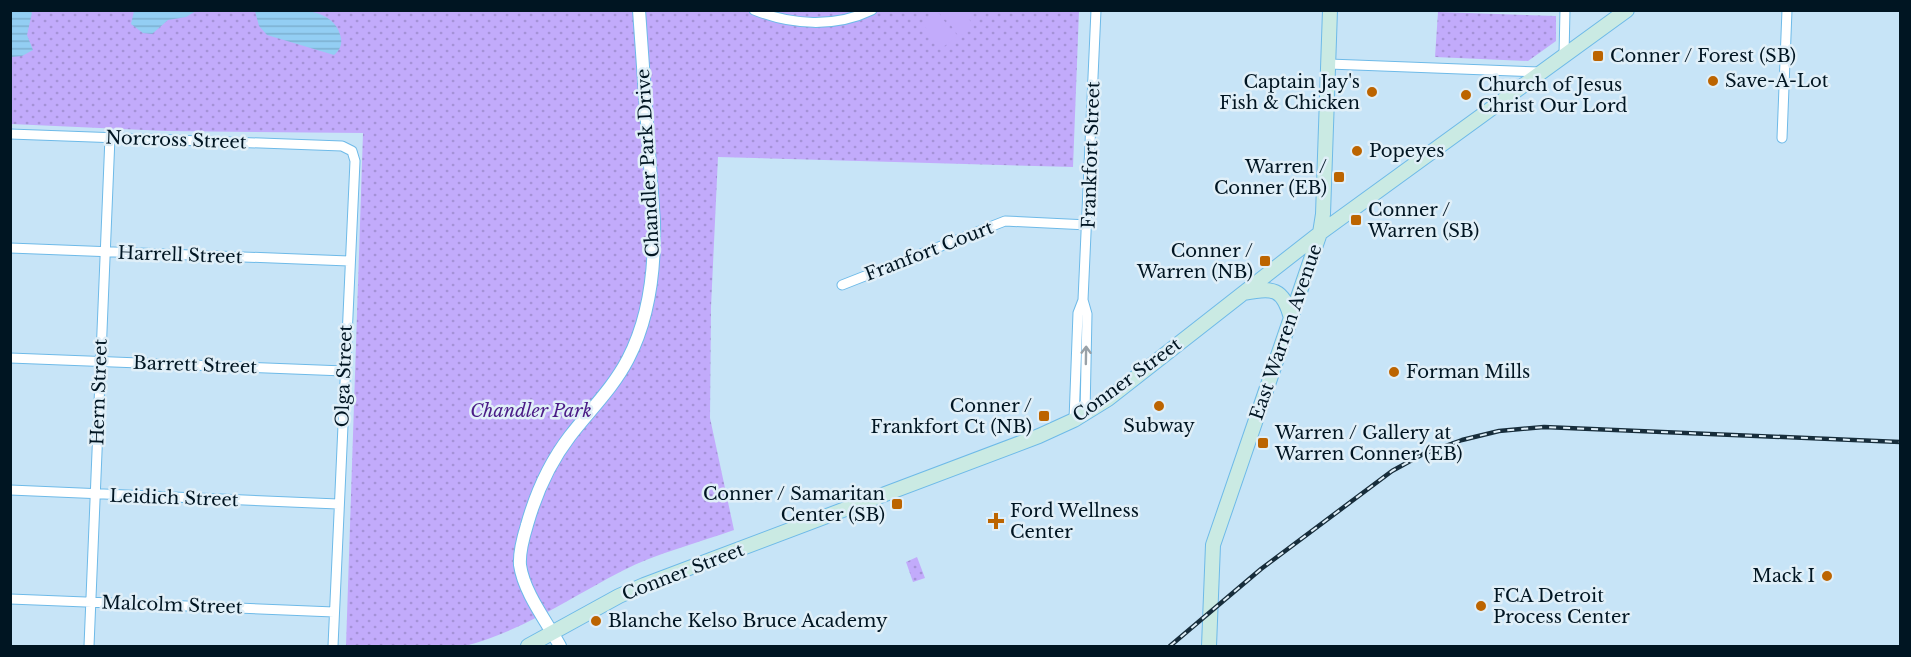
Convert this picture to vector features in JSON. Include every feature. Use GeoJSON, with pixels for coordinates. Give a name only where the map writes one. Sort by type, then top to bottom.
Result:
{"type":"FeatureCollection","features":[{"type":"Feature","properties":{"kind":"main road","name":"East Warren Avenue"},"geometry":{"type":"LineString","coordinates":[[1209,646],[1213,545],[1320,233],[1323,214],[1330,10]]}},
{"type":"Feature","properties":{"kind":"main road","name":"Conner Street"},"geometry":{"type":"LineString","coordinates":[[528,646],[627,592],[1039,436],[1079,417],[1108,399],[1320,233],[1627,10]]}},
{"type":"Feature","properties":{"kind":"main road"},"geometry":{"type":"LineString","coordinates":[[1242,293],[1261,289],[1278,292],[1287,302],[1291,318]]}},
{"type":"Feature","properties":{"kind":"street","name":"Chandler Park Drive"},"geometry":{"type":"LineString","coordinates":[[560,646],[521,569],[520,556],[526,528],[538,492],[557,456],[608,391],[628,358],[640,331],[651,284],[654,222],[639,10]]}},
{"type":"Feature","properties":{"kind":"street"},"geometry":{"type":"LineString","coordinates":[[754,10],[783,19],[820,23],[841,21],[872,10]]}},
{"type":"Feature","properties":{"kind":"street","name":"Frankfort Street"},"geometry":{"type":"LineString","coordinates":[[1079,417],[1087,314],[1083,300],[1096,10]]}},
{"type":"Feature","properties":{"kind":"street"},"geometry":{"type":"LineString","coordinates":[[1564,55],[1565,10]]}},
{"type":"Feature","properties":{"kind":"street"},"geometry":{"type":"LineString","coordinates":[[1782,138],[1787,10]]}},
{"type":"Feature","properties":{"kind":"street"},"geometry":{"type":"LineString","coordinates":[[1329,64],[1540,72]]}},
{"type":"Feature","properties":{"kind":"street","name":"Norcross Street"},"geometry":{"type":"LineString","coordinates":[[10,134],[342,146]]}},
{"type":"Feature","properties":{"kind":"street","name":"Hern Street"},"geometry":{"type":"LineString","coordinates":[[89,646],[110,137]]}},
{"type":"Feature","properties":{"kind":"street","name":"Olga Street"},"geometry":{"type":"LineString","coordinates":[[333,646],[354,155],[349,148],[342,146]]}},
{"type":"Feature","properties":{"kind":"street","name":"Franfort Court"},"geometry":{"type":"LineString","coordinates":[[842,285],[1005,221],[1088,225]]}},
{"type":"Feature","properties":{"kind":"street","name":"Harrell Street"},"geometry":{"type":"LineString","coordinates":[[10,248],[349,261]]}},
{"type":"Feature","properties":{"kind":"street","name":"Barrett Street"},"geometry":{"type":"LineString","coordinates":[[10,358],[344,371]]}},
{"type":"Feature","properties":{"kind":"street","name":"Leidich Street"},"geometry":{"type":"LineString","coordinates":[[10,490],[339,504]]}},
{"type":"Feature","properties":{"kind":"street","name":"Malcolm Street"},"geometry":{"type":"LineString","coordinates":[[10,599],[334,612]]}},
{"type":"Feature","properties":{"kind":"green space","name":"Chandler Park"},"geometry":{"type":"Polygon","coordinates":[[[11,11],[1079,11],[1073,167],[718,157],[711,307],[710,418],[734,530],[635,565],[526,623],[486,640],[465,646],[346,646],[363,133],[166,131],[11,124],[11,11]]]}},
{"type":"Feature","properties":{"kind":"green space"},"geometry":{"type":"Polygon","coordinates":[[[941,11],[963,11],[974,26],[959,37],[941,11]]]}},
{"type":"Feature","properties":{"kind":"green space"},"geometry":{"type":"Polygon","coordinates":[[[1438,12],[1556,16],[1556,41],[1528,61],[1435,57],[1438,12]]]}},
{"type":"Feature","properties":{"kind":"green space"},"geometry":{"type":"Polygon","coordinates":[[[939,13],[956,38],[940,49],[923,24],[939,13]]]}},
{"type":"Feature","properties":{"kind":"green space"},"geometry":{"type":"Polygon","coordinates":[[[917,557],[925,578],[913,582],[906,562],[917,557]]]}},
{"type":"Feature","properties":{"kind":"water"},"geometry":{"type":"Polygon","coordinates":[[[11,10],[32,13],[27,35],[33,50],[22,56],[11,57],[11,10]]]}},
{"type":"Feature","properties":{"kind":"water"},"geometry":{"type":"Polygon","coordinates":[[[134,10],[196,11],[186,17],[168,20],[152,34],[143,33],[131,24],[134,10]]]}},
{"type":"Feature","properties":{"kind":"water"},"geometry":{"type":"Polygon","coordinates":[[[292,10],[318,13],[328,18],[336,26],[341,38],[340,47],[334,55],[267,35],[259,26],[255,11],[292,10]]]}},
{"type":"Feature","properties":{"kind":"railway"},"geometry":{"type":"LineString","coordinates":[[1170,646],[1261,569],[1392,471],[1423,454],[1462,440],[1499,431],[1544,427],[1900,442]]}},
{"type":"Feature","properties":{"kind":"place","name":"Conner / Forest (SB)"},"geometry":{"type":"Point","coordinates":[1598,56]}},
{"type":"Feature","properties":{"kind":"place","name":"Save-A-Lot"},"geometry":{"type":"Point","coordinates":[1713,81]}},
{"type":"Feature","properties":{"kind":"place","name":"Captain Jay's Fish & Chicken"},"geometry":{"type":"Point","coordinates":[1372,92]}},
{"type":"Feature","properties":{"kind":"place","name":"Church of Jesus Christ Our Lord"},"geometry":{"type":"Point","coordinates":[1466,95]}},
{"type":"Feature","properties":{"kind":"place","name":"Popeyes"},"geometry":{"type":"Point","coordinates":[1357,151]}},
{"type":"Feature","properties":{"kind":"place","name":"Warren / Conner (EB)"},"geometry":{"type":"Point","coordinates":[1339,177]}},
{"type":"Feature","properties":{"kind":"place","name":"Conner / Warren (SB)"},"geometry":{"type":"Point","coordinates":[1356,220]}},
{"type":"Feature","properties":{"kind":"place","name":"Conner / Warren (NB)"},"geometry":{"type":"Point","coordinates":[1265,261]}},
{"type":"Feature","properties":{"kind":"place","name":"Forman Mills"},"geometry":{"type":"Point","coordinates":[1394,372]}},
{"type":"Feature","properties":{"kind":"place","name":"Subway"},"geometry":{"type":"Point","coordinates":[1159,406]}},
{"type":"Feature","properties":{"kind":"place","name":"Conner / Frankfort Ct (NB)"},"geometry":{"type":"Point","coordinates":[1044,416]}},
{"type":"Feature","properties":{"kind":"place","name":"Warren / Gallery at Warren Conner (EB)"},"geometry":{"type":"Point","coordinates":[1263,443]}},
{"type":"Feature","properties":{"kind":"place","name":"Conner / Samaritan Center (SB)"},"geometry":{"type":"Point","coordinates":[897,504]}},
{"type":"Feature","properties":{"kind":"place","name":"Ford Wellness Center"},"geometry":{"type":"Point","coordinates":[996,521]}},
{"type":"Feature","properties":{"kind":"place","name":"Mack I"},"geometry":{"type":"Point","coordinates":[1827,576]}},
{"type":"Feature","properties":{"kind":"place","name":"FCA Detroit Process Center"},"geometry":{"type":"Point","coordinates":[1481,606]}},
{"type":"Feature","properties":{"kind":"place","name":"Blanche Kelso Bruce Academy"},"geometry":{"type":"Point","coordinates":[596,621]}}]}
